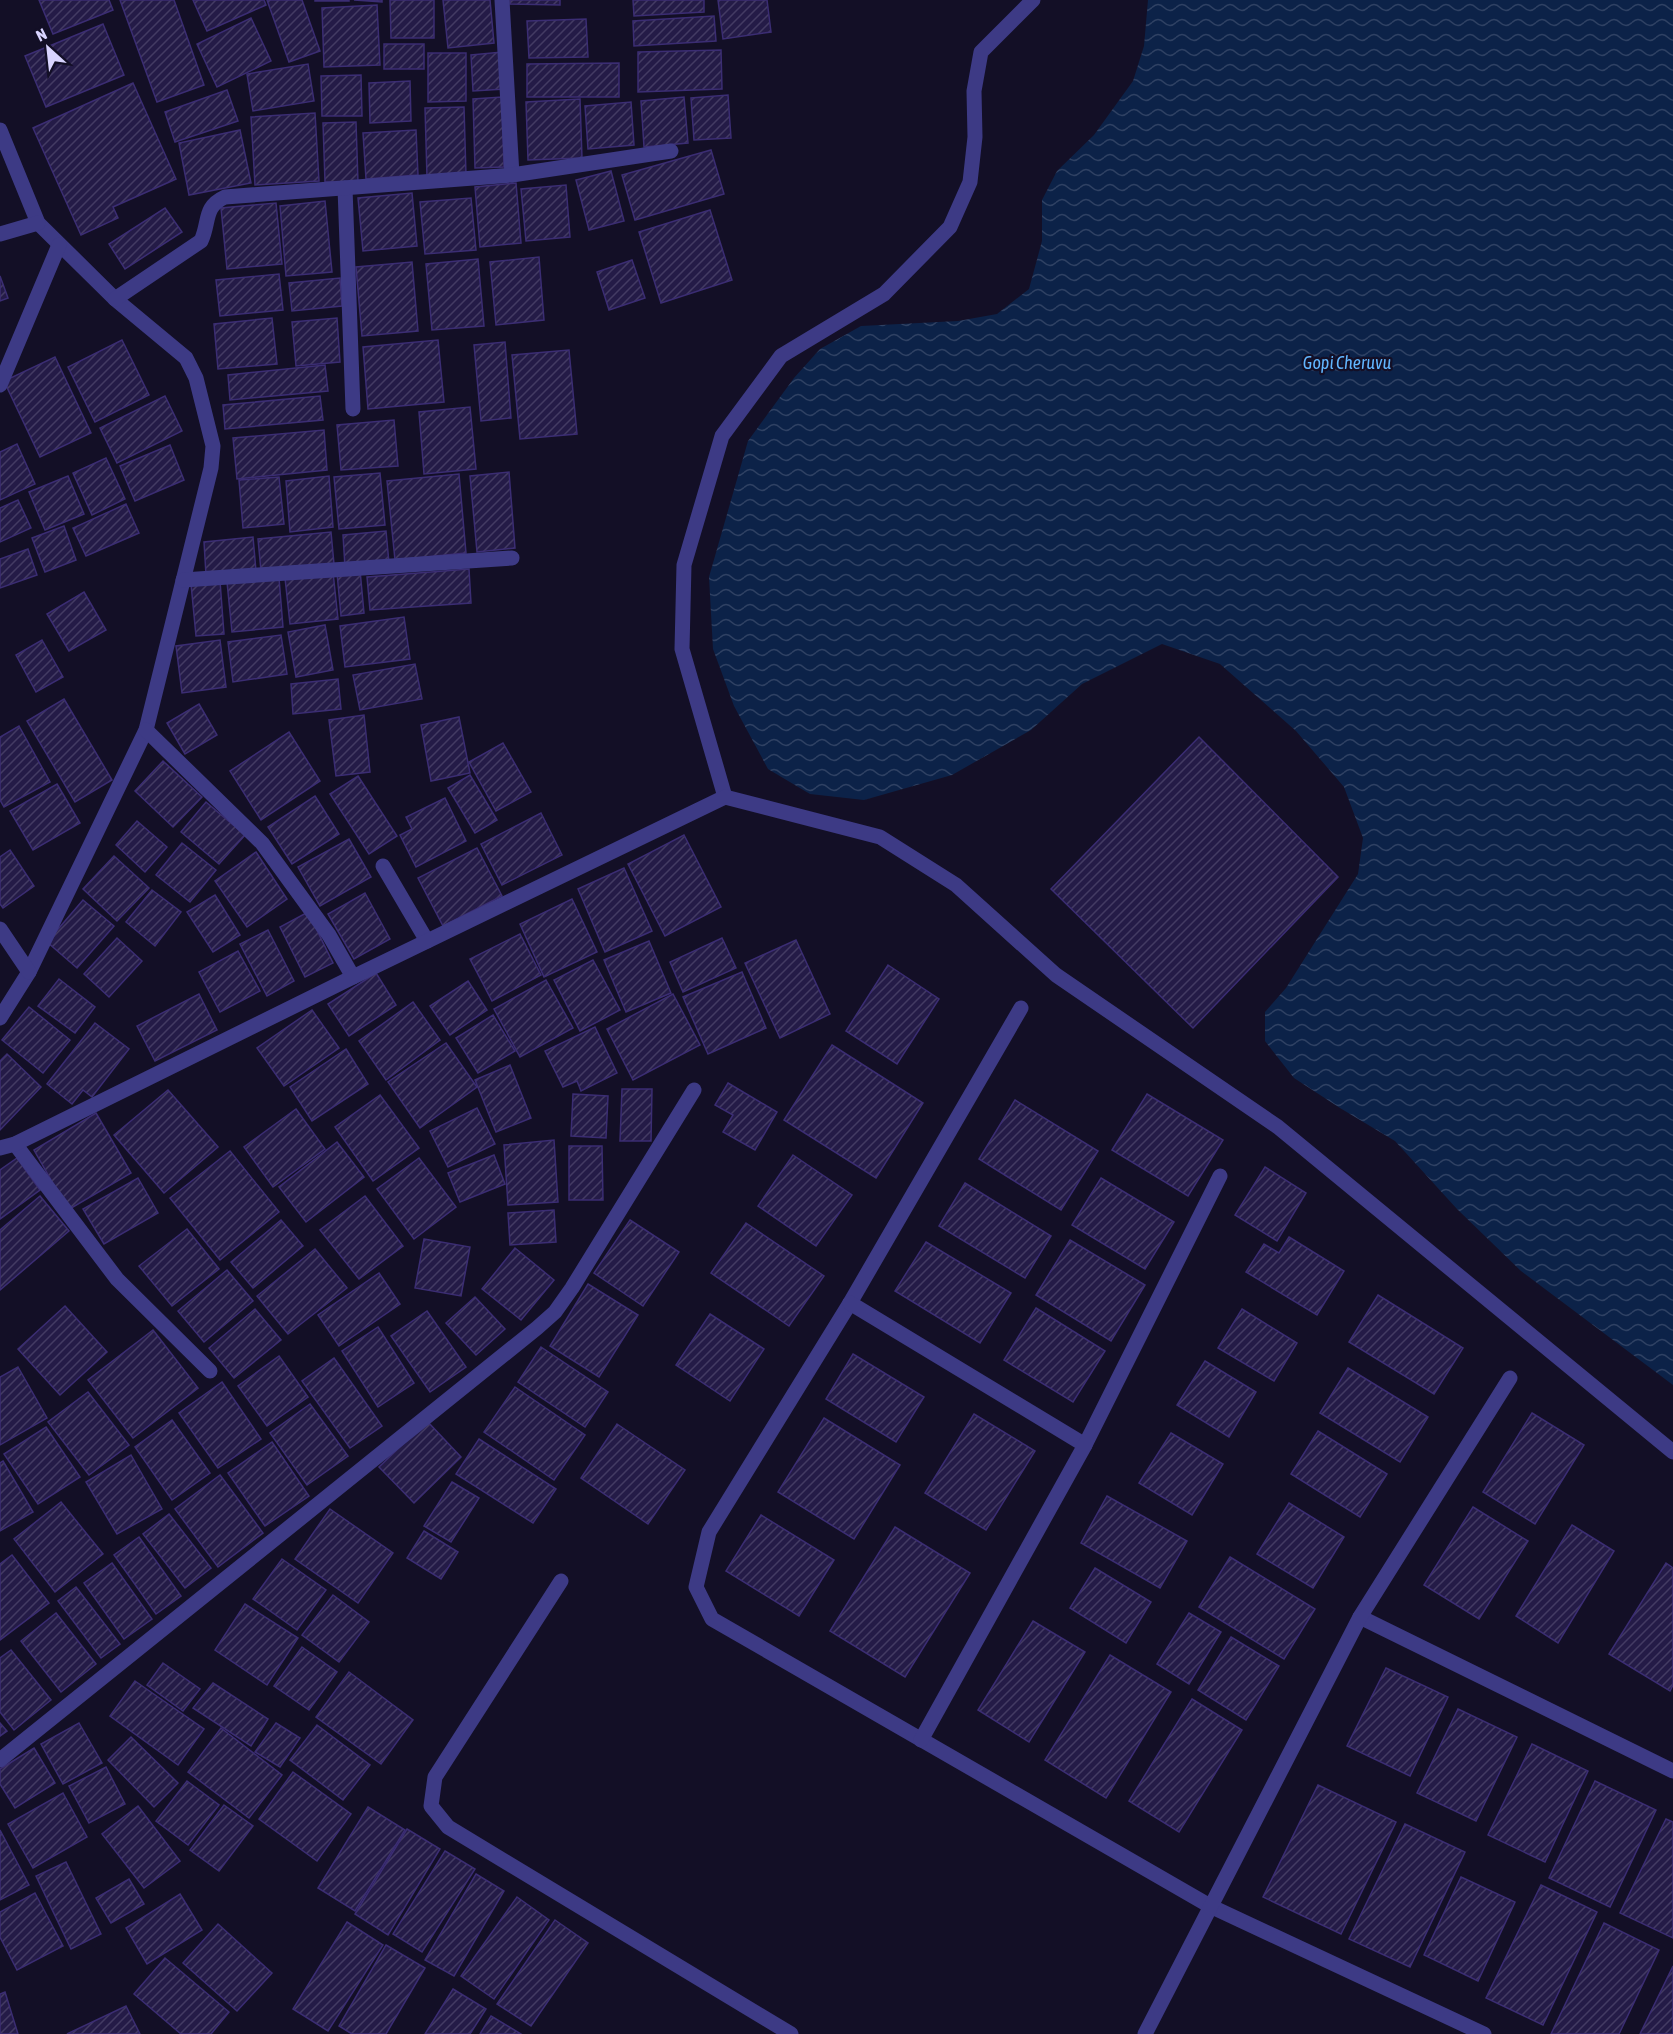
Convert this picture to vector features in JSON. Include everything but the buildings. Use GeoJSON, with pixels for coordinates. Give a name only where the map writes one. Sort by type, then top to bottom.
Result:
{"type":"FeatureCollection","features":[{"type":"Feature","properties":{"kind":"street"},"geometry":{"type":"LineString","coordinates":[[502,0],[512,175]]}},
{"type":"Feature","properties":{"kind":"street"},"geometry":{"type":"LineString","coordinates":[[725,797],[682,649],[684,566],[722,436],[781,356],[884,294],[950,227],[970,182],[975,137],[974,91],[981,52],[1033,0]]}},
{"type":"Feature","properties":{"kind":"street"},"geometry":{"type":"LineString","coordinates":[[0,130],[38,223],[116,299],[186,358],[196,378],[213,446],[211,468],[146,730],[29,972],[0,1018]]}},
{"type":"Feature","properties":{"kind":"street"},"geometry":{"type":"LineString","coordinates":[[116,299],[201,241],[210,209],[215,201],[225,197],[512,175],[671,151]]}},
{"type":"Feature","properties":{"kind":"street"},"geometry":{"type":"LineString","coordinates":[[345,189],[353,409]]}},
{"type":"Feature","properties":{"kind":"street"},"geometry":{"type":"LineString","coordinates":[[0,234],[38,223]]}},
{"type":"Feature","properties":{"kind":"street"},"geometry":{"type":"LineString","coordinates":[[0,385],[59,244]]}},
{"type":"Feature","properties":{"kind":"street"},"geometry":{"type":"LineString","coordinates":[[183,580],[512,558]]}},
{"type":"Feature","properties":{"kind":"street"},"geometry":{"type":"LineString","coordinates":[[146,730],[262,843],[329,935],[353,977]]}},
{"type":"Feature","properties":{"kind":"street"},"geometry":{"type":"LineString","coordinates":[[0,1148],[15,1144],[725,797],[880,837],[956,885],[1056,975],[1278,1127],[1673,1452]]}},
{"type":"Feature","properties":{"kind":"street"},"geometry":{"type":"LineString","coordinates":[[383,866],[427,941]]}},
{"type":"Feature","properties":{"kind":"street"},"geometry":{"type":"LineString","coordinates":[[0,929],[29,972]]}},
{"type":"Feature","properties":{"kind":"street"},"geometry":{"type":"LineString","coordinates":[[1021,1008],[850,1303],[709,1532],[696,1587],[712,1619],[1210,1906],[1484,2034]]}},
{"type":"Feature","properties":{"kind":"street"},"geometry":{"type":"LineString","coordinates":[[0,1760],[555,1312],[573,1288],[694,1090]]}},
{"type":"Feature","properties":{"kind":"street"},"geometry":{"type":"LineString","coordinates":[[15,1144],[117,1279],[210,1371]]}},
{"type":"Feature","properties":{"kind":"street"},"geometry":{"type":"LineString","coordinates":[[921,1740],[1085,1446],[1220,1176]]}},
{"type":"Feature","properties":{"kind":"street"},"geometry":{"type":"LineString","coordinates":[[850,1303],[1085,1446]]}},
{"type":"Feature","properties":{"kind":"street"},"geometry":{"type":"LineString","coordinates":[[1145,2034],[1360,1617],[1510,1378]]}},
{"type":"Feature","properties":{"kind":"street"},"geometry":{"type":"LineString","coordinates":[[561,1581],[435,1777],[431,1806],[448,1827],[791,2034]]}},
{"type":"Feature","properties":{"kind":"street"},"geometry":{"type":"LineString","coordinates":[[1360,1617],[1673,1771]]}},
{"type":"Feature","properties":{"kind":"water","name":"Gopi Cheruvu"},"geometry":{"type":"Polygon","coordinates":[[[1148,0],[1673,0],[1673,1385],[1521,1271],[1457,1209],[1395,1141],[1294,1078],[1265,1041],[1265,1012],[1286,988],[1358,874],[1363,838],[1344,787],[1296,731],[1220,664],[1162,644],[1082,684],[1031,730],[952,775],[864,800],[810,794],[768,769],[734,706],[713,649],[709,577],[748,441],[794,378],[820,349],[861,326],[958,321],[997,314],[1029,289],[1042,241],[1042,200],[1057,171],[1094,135],[1133,81],[1144,46],[1148,0]]]}}]}
